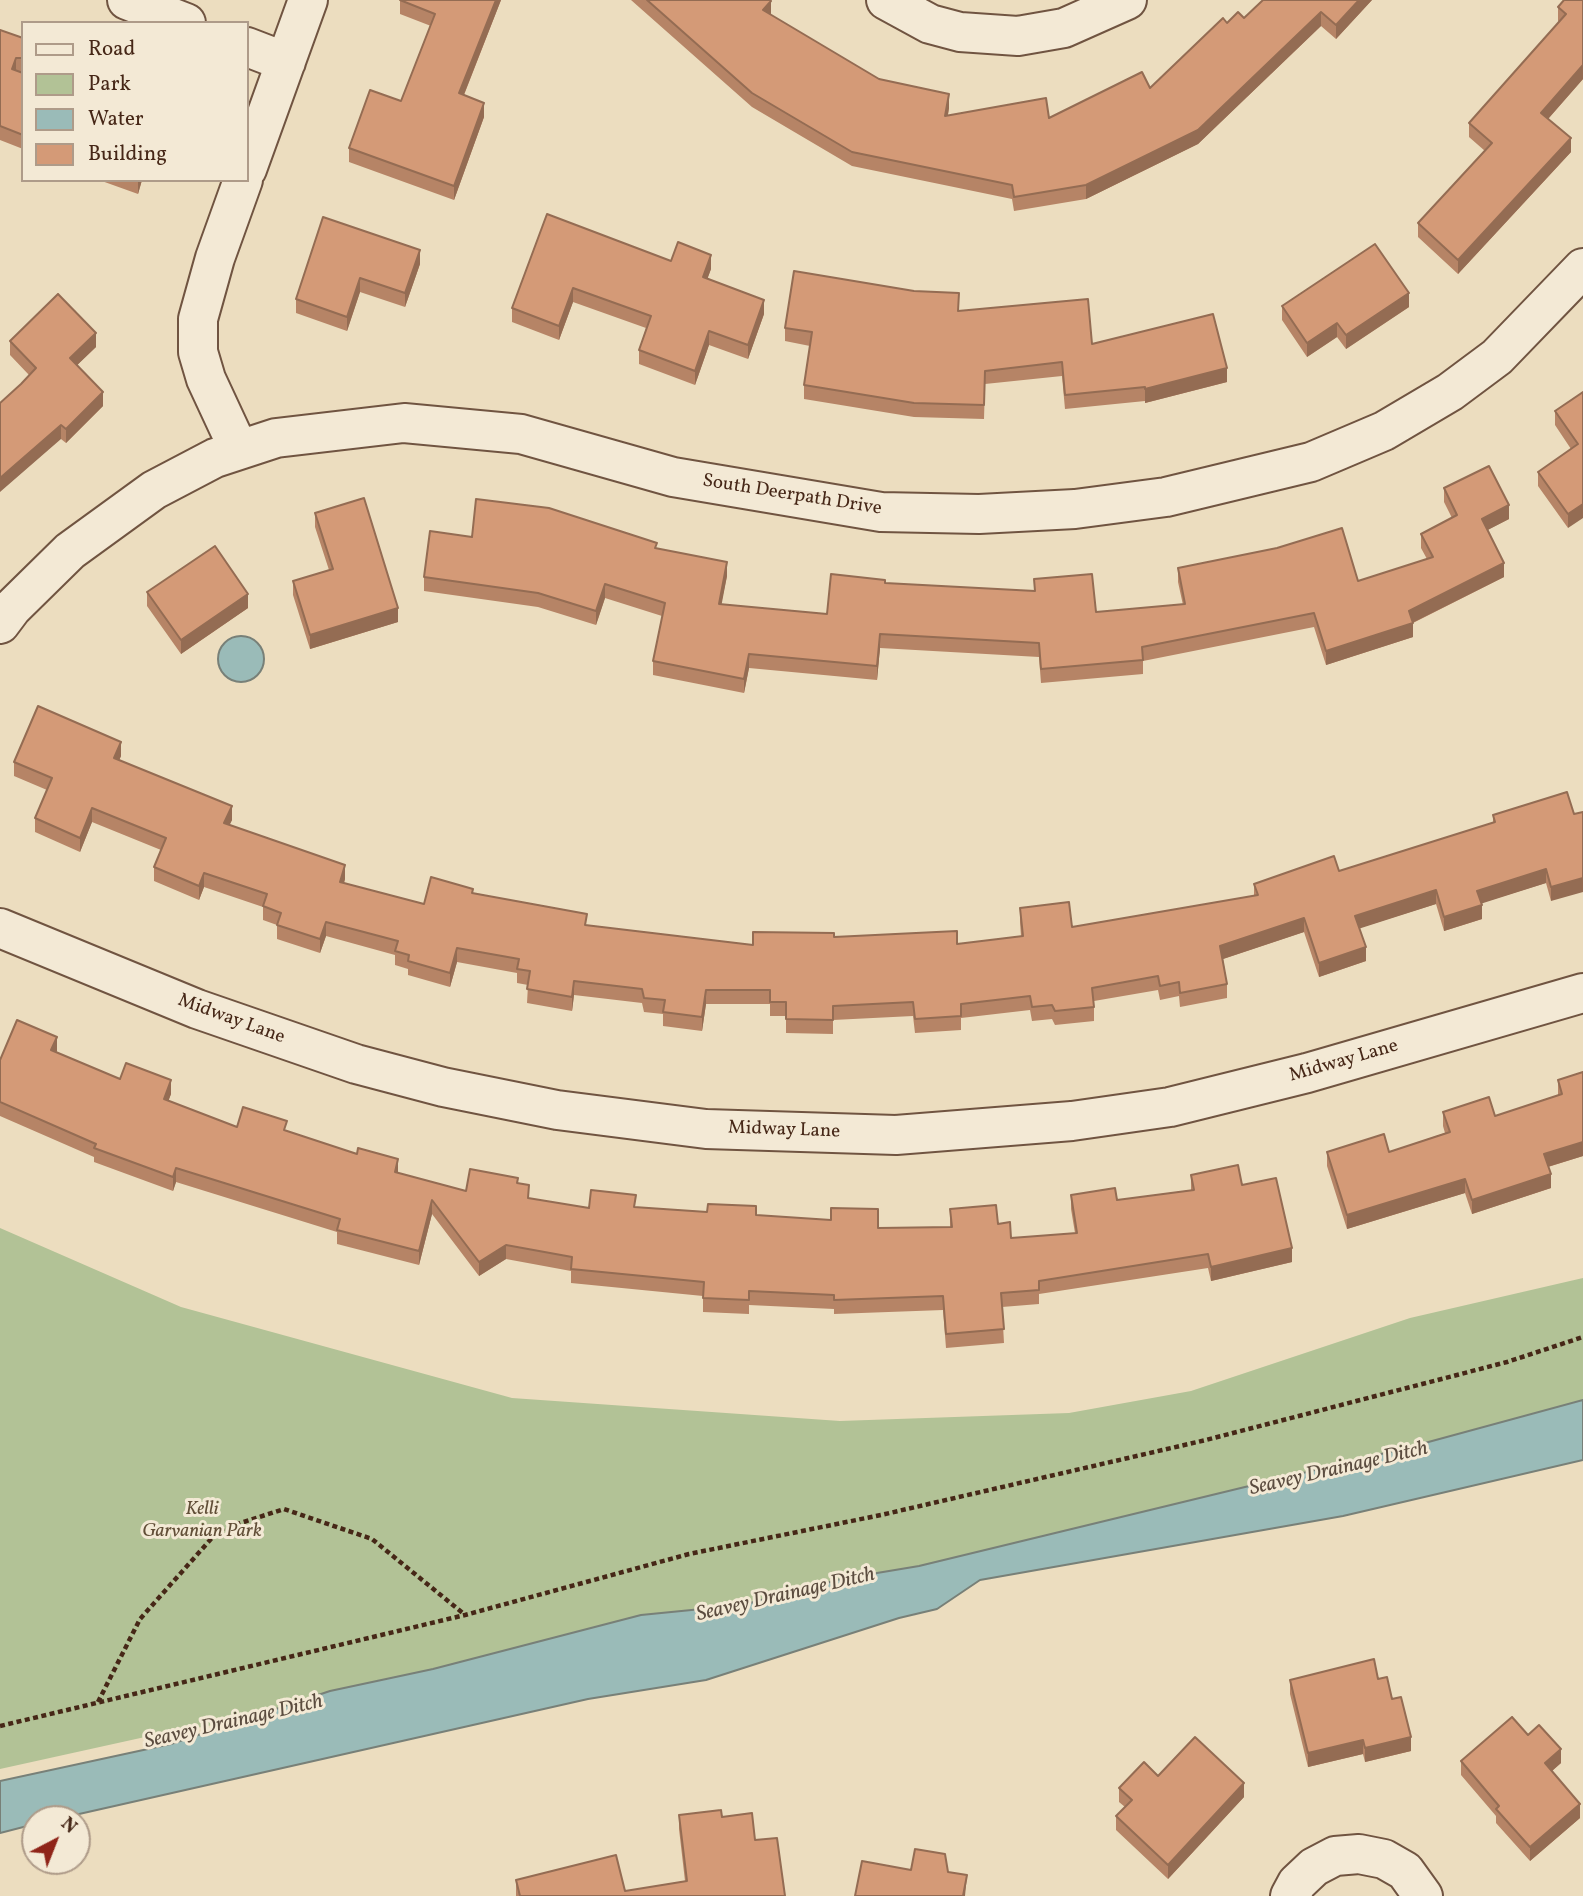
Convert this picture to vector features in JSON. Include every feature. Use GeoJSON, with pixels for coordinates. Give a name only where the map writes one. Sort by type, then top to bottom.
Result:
{"type":"FeatureCollection","features":[{"type":"Feature","properties":{"kind":"street"},"geometry":{"type":"LineString","coordinates":[[127,0],[181,21]]}},
{"type":"Feature","properties":{"kind":"street"},"geometry":{"type":"LineString","coordinates":[[248,166],[308,0]]}},
{"type":"Feature","properties":{"kind":"street"},"geometry":{"type":"LineString","coordinates":[[886,0],[930,24],[960,32],[1018,36],[1064,28],[1127,0]]}},
{"type":"Feature","properties":{"kind":"street"},"geometry":{"type":"LineString","coordinates":[[248,47],[286,62]]}},
{"type":"Feature","properties":{"kind":"street"},"geometry":{"type":"LineString","coordinates":[[239,450],[206,379],[198,352],[198,319],[215,258],[242,182]]}},
{"type":"Feature","properties":{"kind":"street","name":"South Deerpath Drive"},"geometry":{"type":"LineString","coordinates":[[0,624],[12,608],[81,543],[154,490],[215,458],[276,438],[404,423],[521,434],[673,477],[881,512],[1006,513],[1075,509],[1166,497],[1311,462],[1384,431],[1450,392],[1497,357],[1583,268]]}},
{"type":"Feature","properties":{"kind":"street","name":"Midway Lane"},"geometry":{"type":"LineString","coordinates":[[0,928],[197,1009],[356,1064],[443,1087],[557,1110],[706,1129],[896,1135],[1072,1121],[1170,1107],[1307,1073],[1583,993]]}},
{"type":"Feature","properties":{"kind":"street"},"geometry":{"type":"LineString","coordinates":[[1290,1896],[1297,1883],[1314,1867],[1335,1856],[1359,1854],[1384,1859],[1405,1871],[1423,1896]]}},
{"type":"Feature","properties":{"kind":"path"},"geometry":{"type":"LineString","coordinates":[[0,1726],[465,1615],[689,1554],[894,1512],[1206,1440],[1507,1362],[1583,1338]]}},
{"type":"Feature","properties":{"kind":"path"},"geometry":{"type":"LineString","coordinates":[[98,1703],[140,1619],[219,1530],[284,1510],[372,1539],[465,1615]]}},
{"type":"Feature","properties":{"kind":"green space","name":"Kelli Garvanian Park"},"geometry":{"type":"Polygon","coordinates":[[[0,1228],[181,1307],[512,1398],[840,1421],[1069,1413],[1191,1391],[1410,1318],[1583,1278],[1583,1441],[486,1677],[145,1737],[0,1769],[0,1228]]]}},
{"type":"Feature","properties":{"kind":"water"},"geometry":{"type":"Polygon","coordinates":[[[241,636],[257,643],[264,659],[257,675],[241,682],[225,675],[218,659],[225,643],[241,636]]]}},
{"type":"Feature","properties":{"kind":"water","name":"Seavey Drainage Ditch"},"geometry":{"type":"Polygon","coordinates":[[[1583,1400],[1583,1460],[1343,1516],[980,1580],[937,1609],[899,1618],[706,1680],[588,1699],[91,1811],[91,1805],[21,1805],[21,1828],[0,1833],[0,1781],[171,1744],[330,1691],[433,1669],[641,1615],[742,1605],[841,1579],[919,1566],[1410,1447],[1583,1400]]]}},
{"type":"Feature","properties":{"kind":"building"},"geometry":{"type":"Polygon","coordinates":[[[400,0],[496,0],[459,93],[484,103],[454,186],[349,148],[370,90],[401,101],[435,14],[400,0]]]}},
{"type":"Feature","properties":{"kind":"building"},"geometry":{"type":"Polygon","coordinates":[[[647,0],[770,0],[763,10],[879,79],[949,94],[945,116],[1046,98],[1049,118],[1142,72],[1150,88],[1223,18],[1227,23],[1238,12],[1244,18],[1263,0],[1359,0],[1336,25],[1321,12],[1198,130],[1086,185],[1014,197],[1012,185],[852,152],[752,93],[647,0]]]}},
{"type":"Feature","properties":{"kind":"building"},"geometry":{"type":"Polygon","coordinates":[[[1564,0],[1583,0],[1583,65],[1541,113],[1571,138],[1458,260],[1418,223],[1492,143],[1469,123],[1566,14],[1558,7],[1564,0]]]}},
{"type":"Feature","properties":{"kind":"building"},"geometry":{"type":"Polygon","coordinates":[[[0,30],[21,37],[21,58],[16,58],[12,69],[21,72],[21,134],[0,126],[0,30]]]}},
{"type":"Feature","properties":{"kind":"building"},"geometry":{"type":"Polygon","coordinates":[[[547,214],[671,261],[678,242],[711,255],[703,277],[764,300],[748,345],[709,331],[695,371],[639,350],[651,316],[573,288],[559,326],[512,308],[547,214]]]}},
{"type":"Feature","properties":{"kind":"building"},"geometry":{"type":"Polygon","coordinates":[[[323,217],[420,250],[405,293],[360,278],[347,317],[296,299],[323,217]]]}},
{"type":"Feature","properties":{"kind":"building"},"geometry":{"type":"Polygon","coordinates":[[[1375,244],[1409,293],[1346,335],[1337,323],[1307,343],[1282,306],[1375,244]]]}},
{"type":"Feature","properties":{"kind":"building"},"geometry":{"type":"Polygon","coordinates":[[[794,271],[914,291],[959,293],[958,311],[1088,299],[1092,344],[1213,314],[1227,368],[1145,389],[1065,395],[1062,362],[985,371],[984,405],[914,403],[804,385],[812,332],[785,328],[794,271]]]}},
{"type":"Feature","properties":{"kind":"building"},"geometry":{"type":"Polygon","coordinates":[[[58,294],[96,333],[70,358],[103,392],[66,429],[61,425],[0,478],[0,403],[36,368],[10,341],[58,294]]]}},
{"type":"Feature","properties":{"kind":"building"},"geometry":{"type":"Polygon","coordinates":[[[1583,392],[1583,504],[1568,514],[1538,472],[1578,444],[1555,411],[1583,392]]]}},
{"type":"Feature","properties":{"kind":"building"},"geometry":{"type":"Polygon","coordinates":[[[1489,466],[1509,505],[1482,519],[1504,563],[1409,611],[1413,623],[1326,651],[1314,613],[1142,647],[1143,660],[1041,669],[1039,643],[880,634],[877,666],[749,654],[744,679],[653,661],[665,603],[605,584],[596,611],[538,593],[424,577],[430,531],[472,537],[476,499],[549,508],[657,543],[655,548],[727,562],[719,604],[827,614],[831,574],[885,580],[885,583],[1035,591],[1034,579],[1092,574],[1096,612],[1185,604],[1178,568],[1277,548],[1342,528],[1358,581],[1433,557],[1421,534],[1457,515],[1444,488],[1489,466]]]}},
{"type":"Feature","properties":{"kind":"building"},"geometry":{"type":"Polygon","coordinates":[[[364,498],[398,608],[310,635],[293,581],[333,569],[315,513],[364,498]]]}},
{"type":"Feature","properties":{"kind":"building"},"geometry":{"type":"Polygon","coordinates":[[[215,546],[248,594],[181,640],[147,592],[215,546]]]}},
{"type":"Feature","properties":{"kind":"building"},"geometry":{"type":"Polygon","coordinates":[[[38,706],[121,742],[114,758],[232,806],[224,823],[345,865],[340,882],[424,904],[431,877],[473,889],[472,893],[587,914],[585,925],[753,945],[753,932],[834,933],[834,937],[957,931],[957,944],[1023,936],[1020,908],[1069,902],[1072,927],[1258,895],[1254,884],[1334,856],[1339,871],[1495,822],[1493,815],[1567,792],[1574,814],[1583,812],[1583,878],[1551,887],[1546,869],[1477,891],[1482,905],[1444,917],[1436,890],[1355,916],[1366,947],[1319,963],[1304,918],[1220,946],[1227,984],[1180,993],[1179,982],[1160,986],[1158,976],[1092,988],[1094,1007],[1055,1011],[1052,1005],[1032,1007],[1030,996],[961,1004],[961,1016],[915,1019],[913,1002],[833,1006],[833,1020],[786,1019],[786,1002],[770,1002],[770,990],[706,990],[702,1017],[663,1012],[665,1000],[644,998],[642,989],[574,981],[572,997],[527,989],[530,971],[517,969],[519,959],[457,948],[450,973],[408,961],[409,955],[395,951],[398,941],[326,922],[320,939],[277,925],[281,913],[263,906],[267,894],[204,873],[199,886],[154,867],[166,838],[92,808],[80,838],[35,818],[52,778],[14,762],[38,706]]]}},
{"type":"Feature","properties":{"kind":"building"},"geometry":{"type":"Polygon","coordinates":[[[17,1020],[57,1037],[51,1050],[120,1079],[126,1063],[171,1080],[164,1099],[237,1127],[243,1107],[287,1121],[284,1130],[357,1154],[358,1148],[398,1159],[395,1172],[466,1191],[470,1169],[518,1178],[517,1183],[529,1185],[528,1198],[589,1208],[591,1190],[636,1195],[634,1207],[707,1212],[708,1204],[756,1206],[756,1215],[831,1220],[831,1208],[878,1209],[878,1228],[952,1227],[950,1209],[996,1205],[998,1224],[1010,1222],[1011,1238],[1077,1233],[1071,1195],[1115,1188],[1117,1200],[1194,1190],[1191,1175],[1238,1165],[1242,1185],[1276,1178],[1292,1248],[1211,1267],[1208,1254],[1039,1281],[1039,1290],[1001,1293],[1004,1329],[946,1334],[943,1296],[834,1300],[834,1295],[749,1291],[749,1300],[703,1298],[704,1282],[571,1269],[572,1257],[506,1245],[479,1262],[432,1200],[419,1251],[337,1230],[340,1219],[176,1168],[173,1177],[94,1148],[96,1144],[0,1102],[0,1060],[17,1020]]]}},
{"type":"Feature","properties":{"kind":"building"},"geometry":{"type":"Polygon","coordinates":[[[1583,1072],[1583,1142],[1544,1154],[1551,1174],[1472,1200],[1465,1179],[1347,1215],[1327,1152],[1384,1134],[1389,1152],[1450,1132],[1443,1112],[1489,1097],[1495,1116],[1562,1094],[1558,1080],[1583,1072]]]}},
{"type":"Feature","properties":{"kind":"building"},"geometry":{"type":"Polygon","coordinates":[[[1374,1659],[1378,1679],[1387,1677],[1392,1699],[1401,1697],[1411,1737],[1365,1748],[1363,1740],[1308,1753],[1290,1680],[1374,1659]]]}},
{"type":"Feature","properties":{"kind":"building"},"geometry":{"type":"Polygon","coordinates":[[[1512,1717],[1528,1735],[1539,1725],[1561,1749],[1545,1763],[1580,1804],[1530,1847],[1496,1809],[1499,1806],[1461,1761],[1512,1717]]]}},
{"type":"Feature","properties":{"kind":"building"},"geometry":{"type":"Polygon","coordinates":[[[1195,1737],[1244,1783],[1168,1865],[1116,1816],[1132,1800],[1119,1788],[1144,1762],[1158,1776],[1195,1737]]]}},
{"type":"Feature","properties":{"kind":"building"},"geometry":{"type":"Polygon","coordinates":[[[721,1810],[722,1817],[752,1813],[755,1840],[777,1838],[785,1896],[520,1896],[516,1880],[616,1855],[625,1891],[687,1881],[679,1815],[721,1810]]]}},
{"type":"Feature","properties":{"kind":"building"},"geometry":{"type":"Polygon","coordinates":[[[915,1849],[945,1854],[948,1872],[967,1875],[963,1896],[855,1896],[862,1861],[911,1870],[915,1849]]]}}]}
